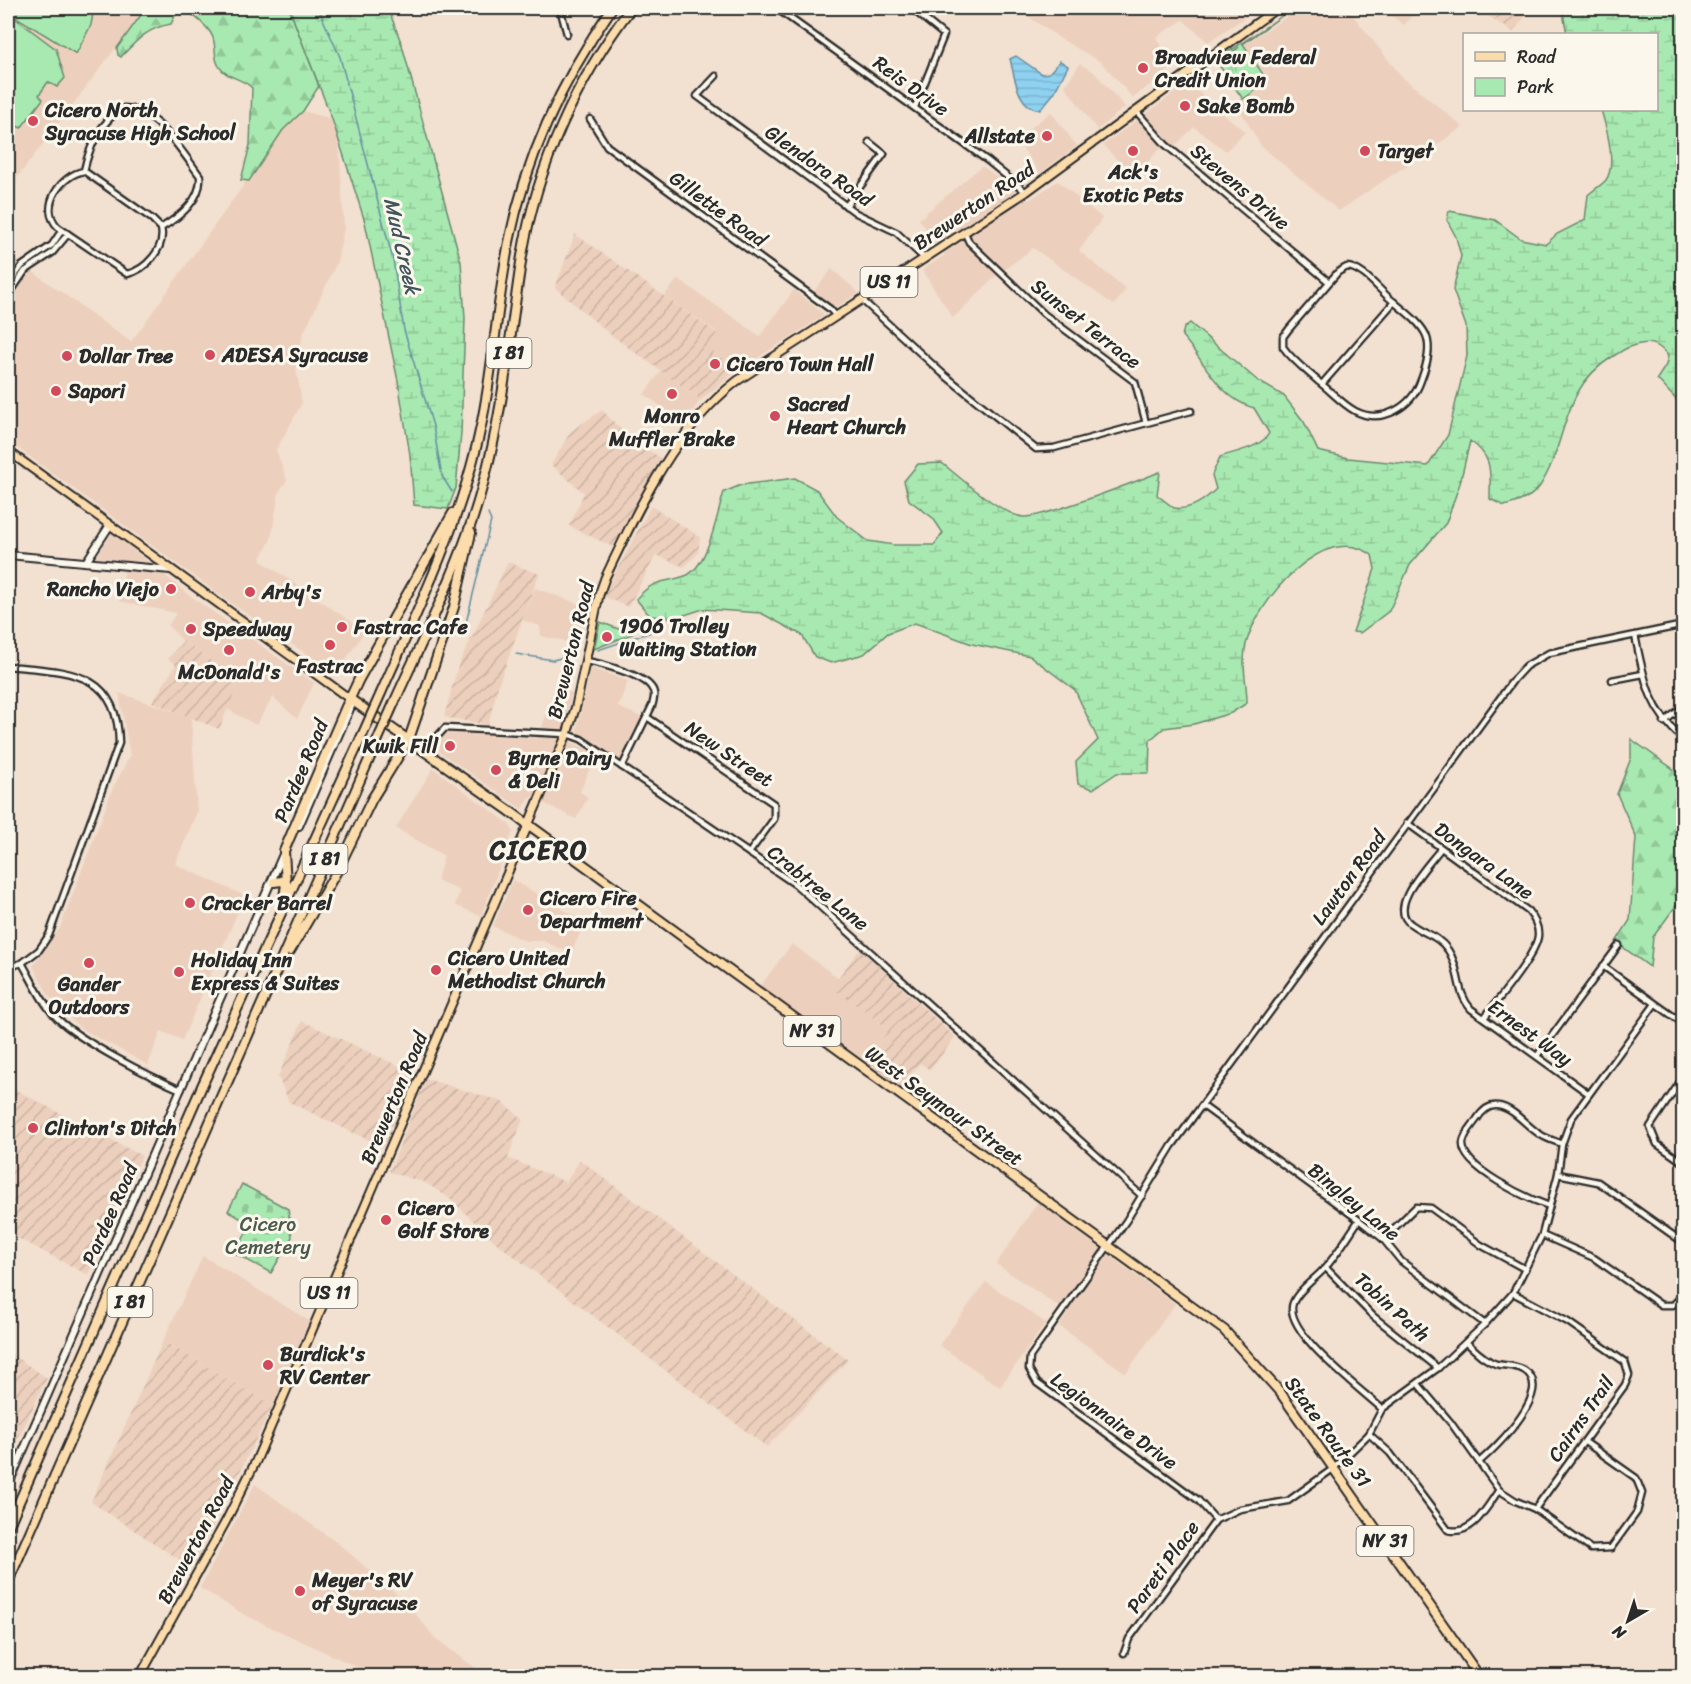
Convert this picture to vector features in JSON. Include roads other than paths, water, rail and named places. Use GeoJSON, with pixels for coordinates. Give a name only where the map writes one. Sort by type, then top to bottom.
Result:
{"type":"FeatureCollection","features":[{"type":"Feature","properties":{"kind":"highway","name":"I 81"},"geometry":{"type":"LineString","coordinates":[[8,1527],[202,1086],[362,738],[440,558],[463,493],[484,409],[509,243],[531,162],[558,97],[589,41],[612,8]]}},
{"type":"Feature","properties":{"kind":"highway","name":"I 81"},"geometry":{"type":"LineString","coordinates":[[8,1582],[277,973],[460,551],[474,513],[498,421],[523,254],[541,180],[580,87],[602,49],[631,8]]}},
{"type":"Feature","properties":{"kind":"highway","name":"Pardee Road"},"geometry":{"type":"LineString","coordinates":[[284,856],[352,701],[359,679],[429,558],[463,493]]}},
{"type":"Feature","properties":{"kind":"highway"},"geometry":{"type":"LineString","coordinates":[[277,973],[337,871],[372,799],[409,739],[454,607],[474,513]]}},
{"type":"Feature","properties":{"kind":"highway","name":"NY 31"},"geometry":{"type":"LineString","coordinates":[[352,701],[425,750],[528,825]]}},
{"type":"Feature","properties":{"kind":"highway","name":"West Seymour Street"},"geometry":{"type":"LineString","coordinates":[[528,825],[1108,1245]]}},
{"type":"Feature","properties":{"kind":"highway"},"geometry":{"type":"LineString","coordinates":[[275,928],[286,884],[284,856]]}},
{"type":"Feature","properties":{"kind":"highway"},"geometry":{"type":"LineString","coordinates":[[272,886],[282,881],[286,884]]}},
{"type":"Feature","properties":{"kind":"highway","name":"State Route 31"},"geometry":{"type":"LineString","coordinates":[[1108,1245],[1216,1324],[1241,1347],[1280,1392],[1479,1677]]}},
{"type":"Feature","properties":{"kind":"main road","name":"Brewerton Road"},"geometry":{"type":"LineString","coordinates":[[140,1677],[226,1521],[256,1461],[567,734],[576,706],[599,595],[605,578],[679,441],[720,394],[1026,192],[1277,8]]}},
{"type":"Feature","properties":{"kind":"main road","name":"NY 31"},"geometry":{"type":"LineString","coordinates":[[8,451],[352,701]]}},
{"type":"Feature","properties":{"kind":"street"},"geometry":{"type":"LineString","coordinates":[[560,8],[567,34]]}},
{"type":"Feature","properties":{"kind":"street","name":"Reis Drive"},"geometry":{"type":"LineString","coordinates":[[776,8],[988,160],[1026,192]]}},
{"type":"Feature","properties":{"kind":"street"},"geometry":{"type":"LineString","coordinates":[[911,8],[939,28],[944,35],[915,107]]}},
{"type":"Feature","properties":{"kind":"street","name":"Glendora Road"},"geometry":{"type":"LineString","coordinates":[[716,76],[697,96],[846,206],[896,232],[925,259]]}},
{"type":"Feature","properties":{"kind":"street"},"geometry":{"type":"LineString","coordinates":[[84,171],[90,144],[117,112],[134,108],[144,113],[162,129],[200,176],[198,191],[186,210],[161,228]]}},
{"type":"Feature","properties":{"kind":"street","name":"Stevens Drive"},"geometry":{"type":"LineString","coordinates":[[1136,111],[1166,145],[1329,282]]}},
{"type":"Feature","properties":{"kind":"street","name":"Gillette Road"},"geometry":{"type":"LineString","coordinates":[[590,119],[607,146],[830,309],[836,316]]}},
{"type":"Feature","properties":{"kind":"street"},"geometry":{"type":"LineString","coordinates":[[846,206],[884,154],[869,142]]}},
{"type":"Feature","properties":{"kind":"street"},"geometry":{"type":"LineString","coordinates":[[84,171],[152,219],[161,228],[161,243],[139,271],[127,274],[62,230],[51,219],[49,206],[68,177],[84,171]]}},
{"type":"Feature","properties":{"kind":"street"},"geometry":{"type":"LineString","coordinates":[[8,285],[22,266],[52,245],[62,230]]}},
{"type":"Feature","properties":{"kind":"street","name":"Sunset Terrace"},"geometry":{"type":"LineString","coordinates":[[965,233],[969,242],[1044,314],[1135,382],[1146,423]]}},
{"type":"Feature","properties":{"kind":"street"},"geometry":{"type":"LineString","coordinates":[[8,296],[25,271],[52,253],[68,234]]}},
{"type":"Feature","properties":{"kind":"street"},"geometry":{"type":"LineString","coordinates":[[1351,267],[1394,302],[1418,324],[1428,341],[1424,372],[1413,397],[1389,414],[1371,416],[1355,411],[1288,354],[1282,341],[1289,329],[1344,268],[1351,267]]}},
{"type":"Feature","properties":{"kind":"street"},"geometry":{"type":"LineString","coordinates":[[862,300],[942,373],[1029,446],[1036,449],[1054,448],[1191,411]]}},
{"type":"Feature","properties":{"kind":"street"},"geometry":{"type":"LineString","coordinates":[[1322,384],[1394,302]]}},
{"type":"Feature","properties":{"kind":"street"},"geometry":{"type":"LineString","coordinates":[[86,562],[110,525]]}},
{"type":"Feature","properties":{"kind":"street"},"geometry":{"type":"LineString","coordinates":[[8,555],[172,570]]}},
{"type":"Feature","properties":{"kind":"street","name":"Lawton Road"},"geometry":{"type":"LineString","coordinates":[[1108,1245],[1142,1196],[1172,1146],[1407,824],[1526,666],[1549,653],[1683,625]]}},
{"type":"Feature","properties":{"kind":"street"},"geometry":{"type":"LineString","coordinates":[[1635,635],[1643,674],[1652,701],[1664,722],[1683,740]]}},
{"type":"Feature","properties":{"kind":"street"},"geometry":{"type":"LineString","coordinates":[[585,661],[604,665],[650,685],[655,698],[622,767]]}},
{"type":"Feature","properties":{"kind":"street"},"geometry":{"type":"LineString","coordinates":[[8,666],[69,672],[88,679],[102,689],[116,711],[119,743],[49,935],[39,950],[22,963],[8,968]]}},
{"type":"Feature","properties":{"kind":"street"},"geometry":{"type":"LineString","coordinates":[[1612,680],[1643,674]]}},
{"type":"Feature","properties":{"kind":"street"},"geometry":{"type":"LineString","coordinates":[[1664,722],[1683,706]]}},
{"type":"Feature","properties":{"kind":"street","name":"New Street"},"geometry":{"type":"LineString","coordinates":[[647,717],[774,804],[774,819],[749,853]]}},
{"type":"Feature","properties":{"kind":"street","name":"Crabtree Lane"},"geometry":{"type":"LineString","coordinates":[[425,750],[445,728],[567,734],[581,739],[749,853],[823,908],[1142,1196]]}},
{"type":"Feature","properties":{"kind":"street","name":"Dongara Lane"},"geometry":{"type":"LineString","coordinates":[[1407,824],[1528,911],[1536,922],[1538,936],[1533,952],[1484,1018]]}},
{"type":"Feature","properties":{"kind":"street","name":"Ernest Way"},"geometry":{"type":"LineString","coordinates":[[1441,848],[1405,898],[1402,911],[1409,923],[1430,933],[1447,948],[1455,966],[1461,994],[1471,1009],[1589,1094]]}},
{"type":"Feature","properties":{"kind":"street","name":"Pardee Road"},"geometry":{"type":"LineString","coordinates":[[8,1486],[284,856]]}},
{"type":"Feature","properties":{"kind":"street"},"geometry":{"type":"LineString","coordinates":[[1537,1056],[1619,945]]}},
{"type":"Feature","properties":{"kind":"street"},"geometry":{"type":"LineString","coordinates":[[22,963],[42,997],[64,1024],[84,1038],[181,1090]]}},
{"type":"Feature","properties":{"kind":"street"},"geometry":{"type":"LineString","coordinates":[[1603,966],[1683,1024]]}},
{"type":"Feature","properties":{"kind":"street"},"geometry":{"type":"LineString","coordinates":[[1359,1220],[1326,1268],[1294,1300],[1291,1310],[1295,1324],[1329,1363],[1354,1382],[1382,1409],[1438,1368],[1485,1324],[1513,1293],[1542,1236],[1558,1174],[1562,1144],[1571,1119],[1655,1004]]}},
{"type":"Feature","properties":{"kind":"street"},"geometry":{"type":"LineString","coordinates":[[1683,1076],[1650,1126],[1653,1140],[1683,1163]]}},
{"type":"Feature","properties":{"kind":"street","name":"Bingley Lane"},"geometry":{"type":"LineString","coordinates":[[1203,1106],[1359,1220],[1383,1239],[1401,1261],[1485,1324]]}},
{"type":"Feature","properties":{"kind":"street"},"geometry":{"type":"LineString","coordinates":[[1549,1206],[1514,1192],[1471,1160],[1465,1154],[1463,1144],[1465,1136],[1482,1111],[1491,1106],[1499,1106],[1540,1135],[1562,1144]]}},
{"type":"Feature","properties":{"kind":"street"},"geometry":{"type":"LineString","coordinates":[[1558,1174],[1591,1179],[1605,1186],[1683,1243]]}},
{"type":"Feature","properties":{"kind":"street"},"geometry":{"type":"LineString","coordinates":[[1383,1239],[1416,1207],[1431,1208],[1481,1245],[1525,1269]]}},
{"type":"Feature","properties":{"kind":"street"},"geometry":{"type":"LineString","coordinates":[[1542,1236],[1594,1258],[1660,1305],[1673,1305],[1683,1294]]}},
{"type":"Feature","properties":{"kind":"street","name":"Legionnaire Drive"},"geometry":{"type":"LineString","coordinates":[[1108,1245],[1035,1348],[1029,1363],[1032,1377],[1044,1389],[1198,1500],[1216,1520]]}},
{"type":"Feature","properties":{"kind":"street","name":"Tobin Path"},"geometry":{"type":"LineString","coordinates":[[1326,1268],[1373,1316],[1438,1368]]}},
{"type":"Feature","properties":{"kind":"street","name":"Cairns Trail"},"geometry":{"type":"LineString","coordinates":[[1513,1293],[1569,1322],[1624,1362],[1629,1375],[1625,1385],[1535,1509]]}},
{"type":"Feature","properties":{"kind":"street"},"geometry":{"type":"LineString","coordinates":[[1466,1342],[1487,1360],[1525,1370],[1533,1377],[1535,1388],[1533,1399],[1493,1450],[1479,1462]]}},
{"type":"Feature","properties":{"kind":"street"},"geometry":{"type":"LineString","coordinates":[[1418,1384],[1499,1490],[1516,1502],[1535,1509],[1591,1549],[1611,1548],[1637,1512],[1642,1493],[1635,1478],[1585,1442]]}},
{"type":"Feature","properties":{"kind":"street","name":"Pareti Place"},"geometry":{"type":"LineString","coordinates":[[1124,1653],[1130,1639],[1216,1520],[1240,1509],[1288,1501],[1334,1468],[1369,1434],[1382,1409]]}},
{"type":"Feature","properties":{"kind":"street"},"geometry":{"type":"LineString","coordinates":[[1369,1434],[1390,1453],[1448,1530],[1457,1533],[1468,1529],[1499,1490]]}},
{"type":"Feature","properties":{"kind":"water"},"geometry":{"type":"Polygon","coordinates":[[[1016,56],[1042,74],[1049,73],[1060,61],[1068,66],[1054,93],[1040,110],[1026,104],[1018,90],[1010,59],[1016,56]]]}},
{"type":"Feature","properties":{"kind":"waterway","name":"Mud Creek"},"geometry":{"type":"LineString","coordinates":[[318,8],[340,57],[393,260],[404,330],[433,426],[442,476],[452,492]]}},
{"type":"Feature","properties":{"kind":"waterway","name":"Mud Creek"},"geometry":{"type":"LineString","coordinates":[[466,623],[491,521],[488,514]]}},
{"type":"Feature","properties":{"kind":"waterway","name":"Mud Creek"},"geometry":{"type":"LineString","coordinates":[[598,650],[651,632]]}},
{"type":"Feature","properties":{"kind":"waterway","name":"Mud Creek"},"geometry":{"type":"LineString","coordinates":[[516,654],[553,660],[575,654]]}},
{"type":"Feature","properties":{"kind":"place","name":"Broadview Federal Credit Union"},"geometry":{"type":"Point","coordinates":[1143,68]}},
{"type":"Feature","properties":{"kind":"place","name":"Sake Bomb"},"geometry":{"type":"Point","coordinates":[1185,106]}},
{"type":"Feature","properties":{"kind":"place","name":"Cicero North Syracuse High School"},"geometry":{"type":"Point","coordinates":[33,121]}},
{"type":"Feature","properties":{"kind":"place","name":"Allstate"},"geometry":{"type":"Point","coordinates":[1047,136]}},
{"type":"Feature","properties":{"kind":"place","name":"Ack's Exotic Pets"},"geometry":{"type":"Point","coordinates":[1133,151]}},
{"type":"Feature","properties":{"kind":"place","name":"Target"},"geometry":{"type":"Point","coordinates":[1365,151]}},
{"type":"Feature","properties":{"kind":"place","name":"ADESA Syracuse"},"geometry":{"type":"Point","coordinates":[210,355]}},
{"type":"Feature","properties":{"kind":"place","name":"Dollar Tree"},"geometry":{"type":"Point","coordinates":[67,356]}},
{"type":"Feature","properties":{"kind":"place","name":"Cicero Town Hall"},"geometry":{"type":"Point","coordinates":[715,364]}},
{"type":"Feature","properties":{"kind":"place","name":"Sapori"},"geometry":{"type":"Point","coordinates":[56,391]}},
{"type":"Feature","properties":{"kind":"place","name":"Monro Muffler Brake"},"geometry":{"type":"Point","coordinates":[672,394]}},
{"type":"Feature","properties":{"kind":"place","name":"Sacred Heart Church"},"geometry":{"type":"Point","coordinates":[775,416]}},
{"type":"Feature","properties":{"kind":"place","name":"Rancho Viejo"},"geometry":{"type":"Point","coordinates":[171,589]}},
{"type":"Feature","properties":{"kind":"place","name":"Arby's"},"geometry":{"type":"Point","coordinates":[250,592]}},
{"type":"Feature","properties":{"kind":"place","name":"Fastrac Cafe"},"geometry":{"type":"Point","coordinates":[342,627]}},
{"type":"Feature","properties":{"kind":"place","name":"Speedway"},"geometry":{"type":"Point","coordinates":[191,629]}},
{"type":"Feature","properties":{"kind":"place","name":"1906 Trolley Waiting Station"},"geometry":{"type":"Point","coordinates":[607,637]}},
{"type":"Feature","properties":{"kind":"place","name":"Fastrac"},"geometry":{"type":"Point","coordinates":[330,645]}},
{"type":"Feature","properties":{"kind":"place","name":"McDonald's"},"geometry":{"type":"Point","coordinates":[229,650]}},
{"type":"Feature","properties":{"kind":"place","name":"Kwik Fill"},"geometry":{"type":"Point","coordinates":[450,746]}},
{"type":"Feature","properties":{"kind":"place","name":"Byrne Dairy & Deli"},"geometry":{"type":"Point","coordinates":[496,770]}},
{"type":"Feature","properties":{"kind":"place","name":"Cracker Barrel"},"geometry":{"type":"Point","coordinates":[190,903]}},
{"type":"Feature","properties":{"kind":"place","name":"Cicero Fire Department"},"geometry":{"type":"Point","coordinates":[528,910]}},
{"type":"Feature","properties":{"kind":"place","name":"Gander Outdoors"},"geometry":{"type":"Point","coordinates":[89,963]}},
{"type":"Feature","properties":{"kind":"place","name":"Cicero United Methodist Church"},"geometry":{"type":"Point","coordinates":[436,970]}},
{"type":"Feature","properties":{"kind":"place","name":"Holiday Inn Express & Suites"},"geometry":{"type":"Point","coordinates":[179,972]}},
{"type":"Feature","properties":{"kind":"place","name":"Clinton's Ditch"},"geometry":{"type":"Point","coordinates":[33,1128]}},
{"type":"Feature","properties":{"kind":"place","name":"Cicero Golf Store"},"geometry":{"type":"Point","coordinates":[386,1220]}},
{"type":"Feature","properties":{"kind":"place","name":"Burdick's RV Center"},"geometry":{"type":"Point","coordinates":[268,1365]}},
{"type":"Feature","properties":{"kind":"place","name":"Meyer's RV of Syracuse"},"geometry":{"type":"Point","coordinates":[300,1591]}},
{"type":"Feature","properties":{"kind":"district","name":"CICERO"},"geometry":{"type":"Point","coordinates":[539,850]}},
{"type":"Feature","properties":{"kind":"park label","name":"Cicero Cemetery"},"geometry":{"type":"Point","coordinates":[268,1236]}}]}
